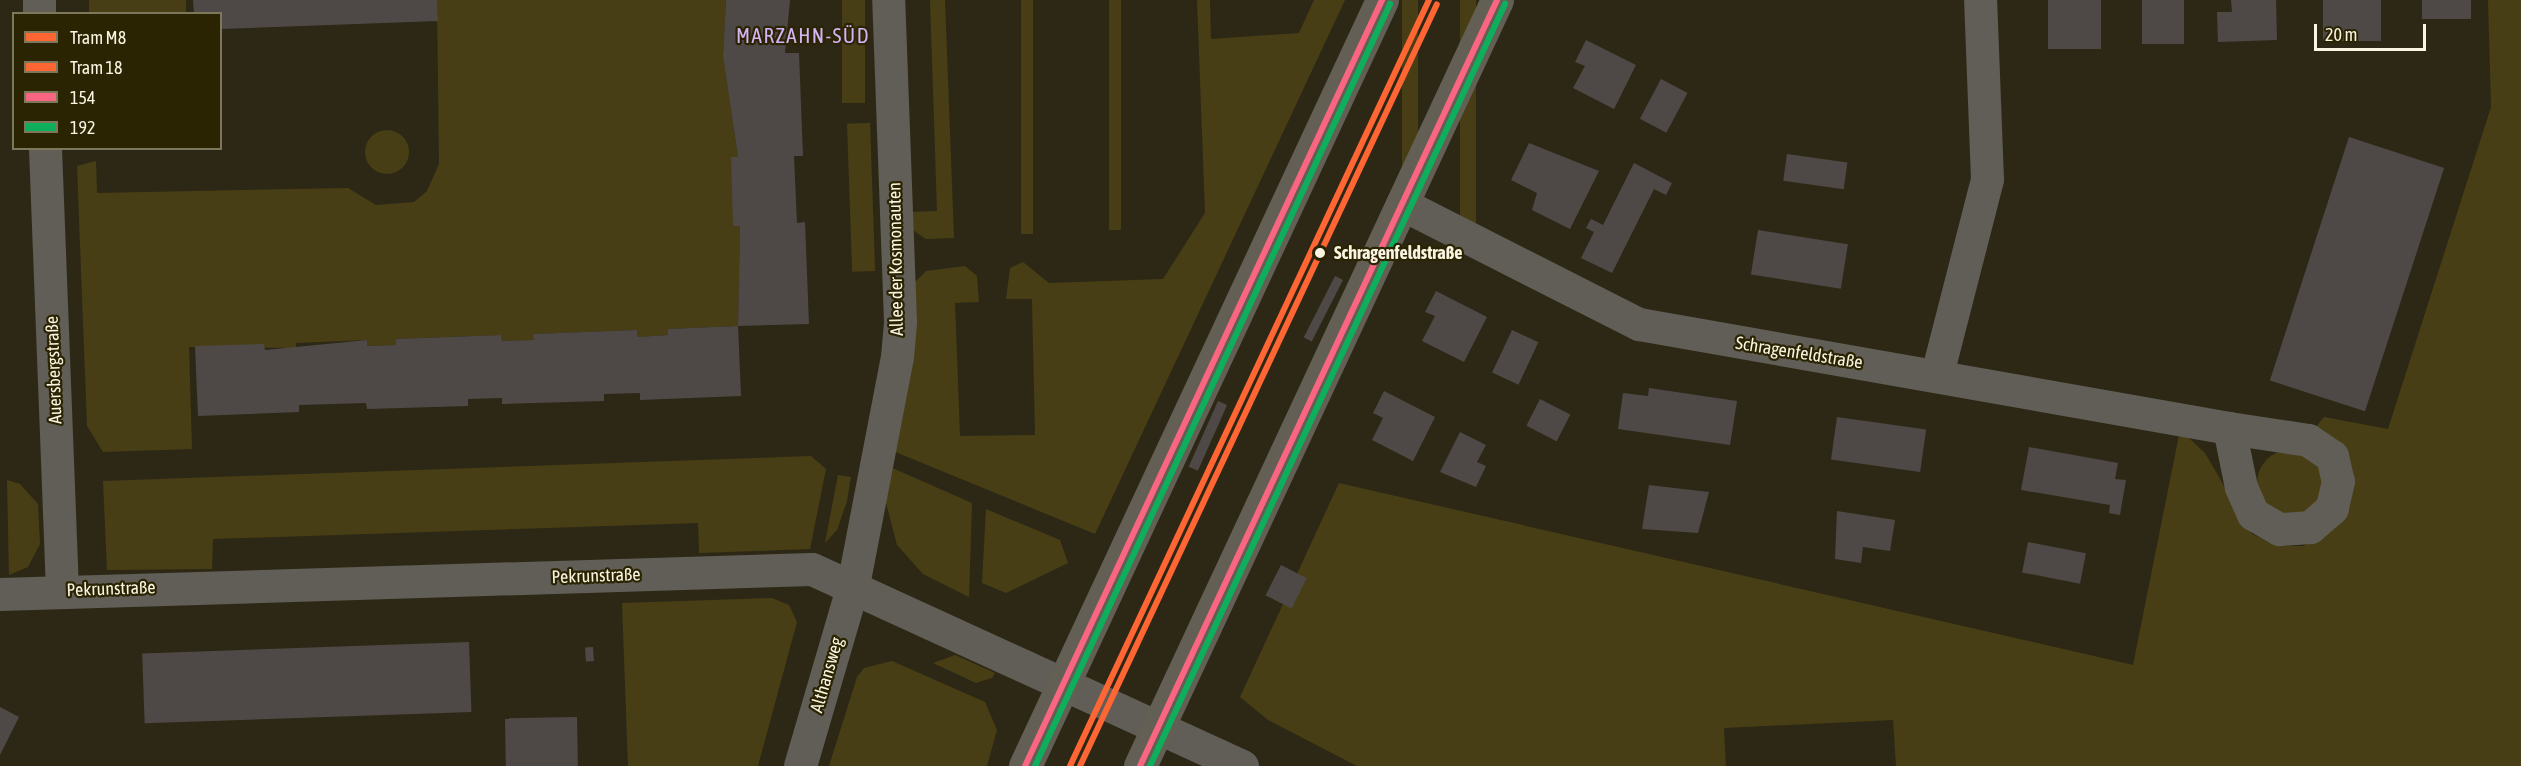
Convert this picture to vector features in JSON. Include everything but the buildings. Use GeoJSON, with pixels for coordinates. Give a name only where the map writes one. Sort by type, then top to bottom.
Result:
{"type":"FeatureCollection","features":[{"type":"Feature","properties":{"kind":"main road"},"geometry":{"type":"LineString","coordinates":[[1025,766],[1382,0]]}},
{"type":"Feature","properties":{"kind":"main road"},"geometry":{"type":"LineString","coordinates":[[1140,766],[1497,0]]}},
{"type":"Feature","properties":{"kind":"street","name":"Allee der Kosmonauten"},"geometry":{"type":"LineString","coordinates":[[853,585],[900,321],[888,0]]}},
{"type":"Feature","properties":{"kind":"street"},"geometry":{"type":"LineString","coordinates":[[1937,374],[1987,179],[1980,0]]}},
{"type":"Feature","properties":{"kind":"street","name":"Auersbergstraße"},"geometry":{"type":"LineString","coordinates":[[45,150],[62,591]]}},
{"type":"Feature","properties":{"kind":"street","name":"Schragenfeldstraße"},"geometry":{"type":"LineString","coordinates":[[1402,204],[1639,324],[1937,374],[2229,428]]}},
{"type":"Feature","properties":{"kind":"street","name":"Pekrunstraße"},"geometry":{"type":"LineString","coordinates":[[0,594],[812,570],[853,585],[1242,766]]}},
{"type":"Feature","properties":{"kind":"street","name":"Althansweg"},"geometry":{"type":"LineString","coordinates":[[800,766],[853,585]]}},
{"type":"Feature","properties":{"kind":"shaded area"},"geometry":{"type":"Polygon","coordinates":[[[89,0],[186,0],[186,12],[89,12],[89,0]]]}},
{"type":"Feature","properties":{"kind":"shaded area"},"geometry":{"type":"Polygon","coordinates":[[[437,0],[726,0],[723,55],[738,157],[733,226],[740,226],[738,326],[668,329],[668,335],[637,337],[636,330],[534,334],[534,340],[502,341],[501,335],[396,339],[396,345],[367,346],[366,340],[296,343],[296,348],[189,347],[192,449],[103,452],[87,426],[77,166],[96,161],[97,193],[348,188],[376,205],[414,202],[427,191],[439,164],[437,0]]]}},
{"type":"Feature","properties":{"kind":"shaded area"},"geometry":{"type":"Polygon","coordinates":[[[842,0],[865,0],[865,103],[842,103],[842,0]]]}},
{"type":"Feature","properties":{"kind":"shaded area"},"geometry":{"type":"Polygon","coordinates":[[[930,0],[945,0],[954,238],[926,239],[910,228],[909,212],[937,211],[930,0]]]}},
{"type":"Feature","properties":{"kind":"shaded area"},"geometry":{"type":"Polygon","coordinates":[[[1021,0],[1033,0],[1033,234],[1021,234],[1021,0]]]}},
{"type":"Feature","properties":{"kind":"shaded area"},"geometry":{"type":"Polygon","coordinates":[[[1109,0],[1121,0],[1121,230],[1109,230],[1109,0]]]}},
{"type":"Feature","properties":{"kind":"shaded area"},"geometry":{"type":"Polygon","coordinates":[[[1197,0],[1210,0],[1211,39],[1299,33],[1314,0],[1345,0],[1095,534],[893,451],[914,283],[926,271],[965,266],[977,276],[979,302],[955,303],[960,436],[1035,435],[1032,299],[1006,299],[1010,268],[1023,262],[1049,283],[1163,279],[1205,213],[1197,0]]]}},
{"type":"Feature","properties":{"kind":"shaded area"},"geometry":{"type":"Polygon","coordinates":[[[1402,0],[1418,0],[1418,201],[1402,201],[1402,0]]]}},
{"type":"Feature","properties":{"kind":"shaded area"},"geometry":{"type":"Polygon","coordinates":[[[1460,0],[1476,0],[1476,228],[1460,228],[1460,0]]]}},
{"type":"Feature","properties":{"kind":"shaded area"},"geometry":{"type":"Polygon","coordinates":[[[2488,0],[2521,0],[2521,766],[1896,766],[1893,720],[1724,728],[1726,766],[1357,766],[1268,720],[1240,697],[1339,483],[2133,665],[2180,430],[2205,453],[2252,534],[2279,546],[2303,546],[2330,532],[2340,519],[2316,427],[2324,417],[2388,429],[2491,107],[2488,0]]]}},
{"type":"Feature","properties":{"kind":"shaded area"},"geometry":{"type":"Polygon","coordinates":[[[870,123],[875,271],[852,272],[847,124],[870,123]]]}},
{"type":"Feature","properties":{"kind":"shaded area"},"geometry":{"type":"Polygon","coordinates":[[[387,130],[402,137],[409,152],[402,167],[387,174],[372,167],[365,152],[372,137],[387,130]]]}},
{"type":"Feature","properties":{"kind":"shaded area"},"geometry":{"type":"Polygon","coordinates":[[[2290,450],[2303,452],[2313,460],[2321,470],[2323,483],[2321,496],[2313,506],[2303,514],[2290,516],[2277,514],[2267,506],[2259,496],[2257,483],[2259,470],[2267,460],[2277,452],[2290,450]]]}},
{"type":"Feature","properties":{"kind":"shaded area"},"geometry":{"type":"Polygon","coordinates":[[[811,456],[826,469],[810,549],[699,553],[698,523],[213,539],[212,569],[107,570],[103,481],[811,456]]]}},
{"type":"Feature","properties":{"kind":"shaded area"},"geometry":{"type":"Polygon","coordinates":[[[890,467],[972,503],[969,597],[923,574],[897,545],[885,499],[890,467]]]}},
{"type":"Feature","properties":{"kind":"shaded area"},"geometry":{"type":"Polygon","coordinates":[[[838,475],[851,477],[847,501],[837,530],[825,543],[838,475]]]}},
{"type":"Feature","properties":{"kind":"shaded area"},"geometry":{"type":"Polygon","coordinates":[[[7,480],[20,484],[38,504],[40,544],[28,567],[9,575],[7,480]]]}},
{"type":"Feature","properties":{"kind":"shaded area"},"geometry":{"type":"Polygon","coordinates":[[[986,509],[1060,540],[1068,563],[1006,593],[982,583],[986,509]]]}},
{"type":"Feature","properties":{"kind":"shaded area"},"geometry":{"type":"Polygon","coordinates":[[[772,598],[789,605],[797,622],[758,766],[628,766],[622,603],[772,598]]]}},
{"type":"Feature","properties":{"kind":"shaded area"},"geometry":{"type":"Polygon","coordinates":[[[955,655],[995,673],[992,678],[976,683],[933,663],[955,655]]]}},
{"type":"Feature","properties":{"kind":"shaded area"},"geometry":{"type":"Polygon","coordinates":[[[892,661],[985,702],[997,730],[987,766],[829,766],[857,677],[864,668],[892,661]]]}},
{"type":"Feature","properties":{"kind":"tram line","name":"M8"},"geometry":{"type":"LineString","coordinates":[[1070,766],[1429,0]]}},
{"type":"Feature","properties":{"kind":"tram line","name":"18"},"geometry":{"type":"LineString","coordinates":[[1080,766],[1437,4]]}},
{"type":"Feature","properties":{"kind":"transit line","name":"154"},"geometry":{"type":"LineString","coordinates":[[1025,766],[1382,0]]}},
{"type":"Feature","properties":{"kind":"transit line","name":"154"},"geometry":{"type":"LineString","coordinates":[[1140,766],[1497,0]]}},
{"type":"Feature","properties":{"kind":"transit line","name":"192"},"geometry":{"type":"LineString","coordinates":[[1035,766],[1390,4]]}},
{"type":"Feature","properties":{"kind":"transit line","name":"192"},"geometry":{"type":"LineString","coordinates":[[1150,766],[1505,4]]}},
{"type":"Feature","properties":{"kind":"place","name":"Schragenfeldstraße"},"geometry":{"type":"Point","coordinates":[1320,253]}},
{"type":"Feature","properties":{"kind":"district","name":"MARZAHN-SÜD"},"geometry":{"type":"Point","coordinates":[803,35]}}]}
